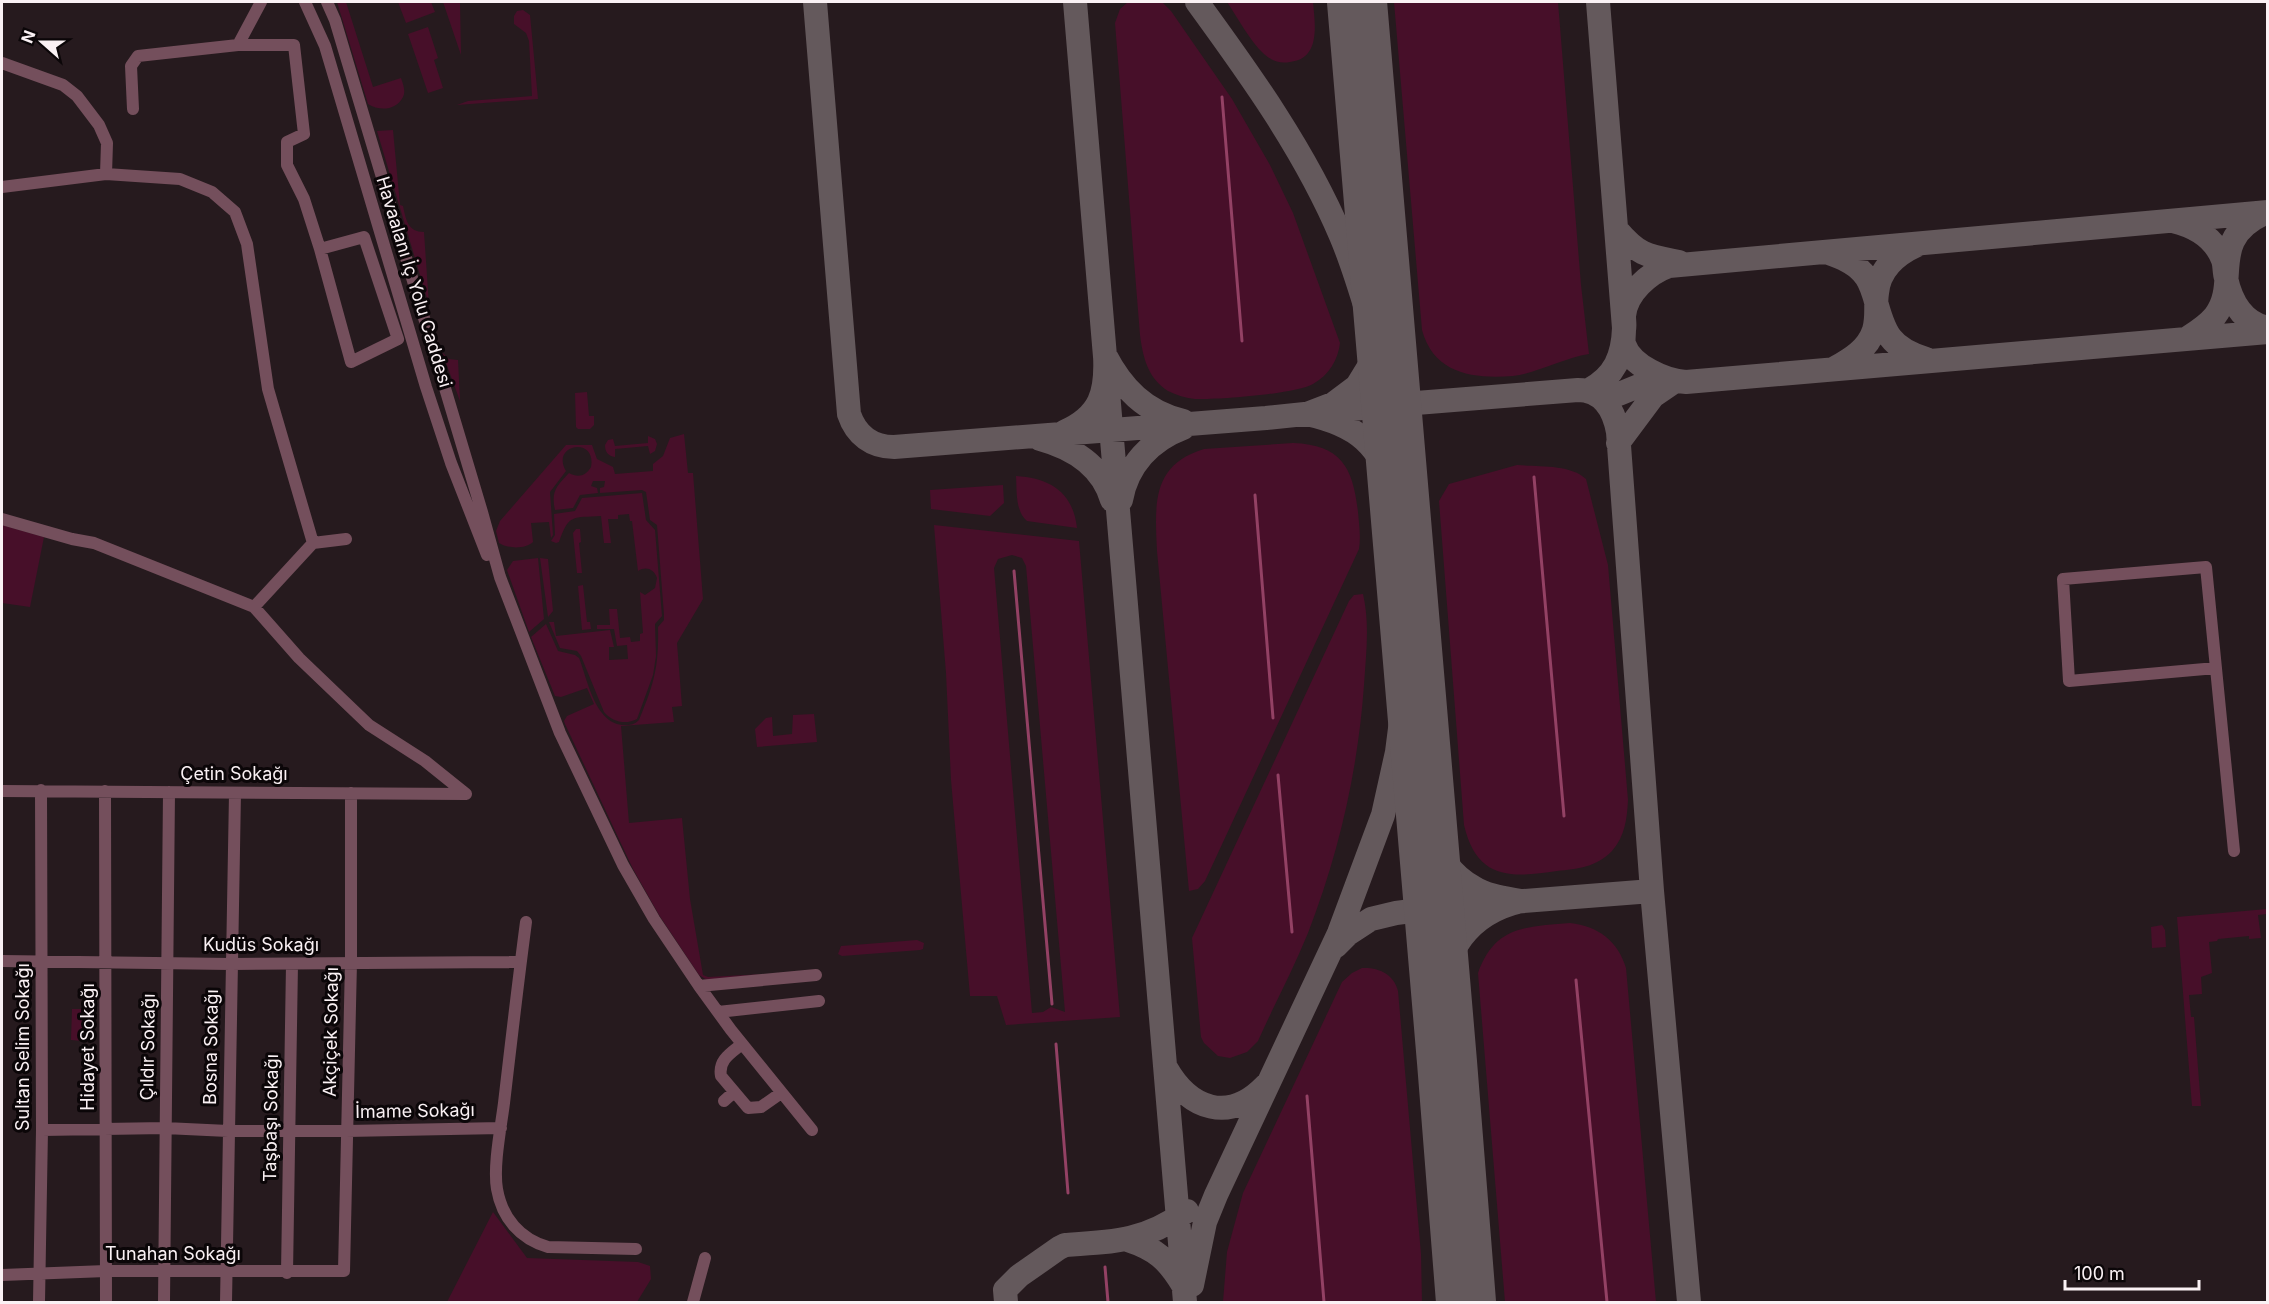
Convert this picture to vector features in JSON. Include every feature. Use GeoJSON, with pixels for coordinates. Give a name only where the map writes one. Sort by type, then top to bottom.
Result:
{"type":"FeatureCollection","features":[{"type":"Feature","properties":{"kind":"street"},"geometry":{"type":"LineString","coordinates":[[238,45],[261,2]]}},
{"type":"Feature","properties":{"kind":"street","name":"Havaalanı İç Yolu Caddesi"},"geometry":{"type":"LineString","coordinates":[[305,2],[325,46],[446,448],[486,553],[497,568]]}},
{"type":"Feature","properties":{"kind":"street","name":"Havaalanı İç Yolu Caddesi"},"geometry":{"type":"LineString","coordinates":[[327,2],[335,20],[497,568],[560,732],[608,836],[649,912],[718,1012],[812,1130]]}},
{"type":"Feature","properties":{"kind":"street"},"geometry":{"type":"LineString","coordinates":[[134,108],[131,66],[138,56],[238,45],[294,45],[304,134],[287,142],[287,165],[304,199],[351,362],[398,339],[364,237],[320,249]]}},
{"type":"Feature","properties":{"kind":"street"},"geometry":{"type":"LineString","coordinates":[[2,63],[63,86],[77,96],[99,125],[107,144],[106,174]]}},
{"type":"Feature","properties":{"kind":"street"},"geometry":{"type":"LineString","coordinates":[[2,187],[106,174],[180,180],[212,192],[235,212],[247,244],[268,389],[313,543]]}},
{"type":"Feature","properties":{"kind":"street"},"geometry":{"type":"LineString","coordinates":[[2,519],[94,543],[254,607],[313,543],[346,539]]}},
{"type":"Feature","properties":{"kind":"street"},"geometry":{"type":"LineString","coordinates":[[2216,668],[2069,681],[2062,579],[2206,567],[2216,668],[2234,851]]}},
{"type":"Feature","properties":{"kind":"street","name":"Çetin Sokağı"},"geometry":{"type":"LineString","coordinates":[[2,791],[466,794],[425,761],[369,725],[298,658],[254,607]]}},
{"type":"Feature","properties":{"kind":"street","name":"Sultan Selim Sokağı"},"geometry":{"type":"LineString","coordinates":[[39,1302],[42,1130],[41,790]]}},
{"type":"Feature","properties":{"kind":"street","name":"Hidayet Sokağı"},"geometry":{"type":"LineString","coordinates":[[105,791],[106,1302]]}},
{"type":"Feature","properties":{"kind":"street","name":"Çıldır Sokağı"},"geometry":{"type":"LineString","coordinates":[[164,1302],[169,792]]}},
{"type":"Feature","properties":{"kind":"street","name":"Bosna Sokağı"},"geometry":{"type":"LineString","coordinates":[[226,1302],[235,792]]}},
{"type":"Feature","properties":{"kind":"street","name":"Akçiçek Sokağı"},"geometry":{"type":"LineString","coordinates":[[344,1271],[351,962],[351,793]]}},
{"type":"Feature","properties":{"kind":"street"},"geometry":{"type":"LineString","coordinates":[[526,922],[501,1128],[497,1189],[509,1220],[520,1234],[535,1244],[548,1247],[636,1249]]}},
{"type":"Feature","properties":{"kind":"street","name":"Kudüs Sokağı"},"geometry":{"type":"LineString","coordinates":[[2,961],[231,964],[520,962]]}},
{"type":"Feature","properties":{"kind":"street","name":"Taşbaşı Sokağı"},"geometry":{"type":"LineString","coordinates":[[287,1273],[292,964]]}},
{"type":"Feature","properties":{"kind":"street"},"geometry":{"type":"LineString","coordinates":[[699,986],[816,975]]}},
{"type":"Feature","properties":{"kind":"street"},"geometry":{"type":"LineString","coordinates":[[718,1012],[819,1001]]}},
{"type":"Feature","properties":{"kind":"street"},"geometry":{"type":"LineString","coordinates":[[742,1044],[723,1060],[721,1076],[748,1108],[757,1109],[781,1093]]}},
{"type":"Feature","properties":{"kind":"street"},"geometry":{"type":"LineString","coordinates":[[724,1101],[734,1092]]}},
{"type":"Feature","properties":{"kind":"street","name":"İmame Sokağı"},"geometry":{"type":"LineString","coordinates":[[42,1130],[165,1128],[228,1131],[347,1131],[501,1128]]}},
{"type":"Feature","properties":{"kind":"street"},"geometry":{"type":"LineString","coordinates":[[693,1302],[705,1258]]}},
{"type":"Feature","properties":{"kind":"street","name":"Tunahan Sokağı"},"geometry":{"type":"LineString","coordinates":[[2,1275],[164,1270],[287,1273],[344,1271]]}},
{"type":"Feature","properties":{"kind":"shaded area"},"geometry":{"type":"Polygon","coordinates":[[[337,2],[346,2],[373,87],[401,78],[404,95],[396,105],[382,109],[368,104],[337,2]]]}},
{"type":"Feature","properties":{"kind":"shaded area"},"geometry":{"type":"Polygon","coordinates":[[[398,2],[431,2],[435,12],[406,23],[398,2]]]}},
{"type":"Feature","properties":{"kind":"shaded area"},"geometry":{"type":"Polygon","coordinates":[[[443,2],[460,2],[461,55],[443,2]]]}},
{"type":"Feature","properties":{"kind":"shaded area"},"geometry":{"type":"Polygon","coordinates":[[[1128,2],[1162,2],[1171,11],[1232,99],[1270,165],[1293,213],[1340,343],[1332,366],[1313,384],[1290,391],[1195,399],[1168,391],[1151,374],[1140,335],[1115,23],[1120,9],[1128,2]]]}},
{"type":"Feature","properties":{"kind":"shaded area"},"geometry":{"type":"Polygon","coordinates":[[[1227,2],[1313,2],[1314,39],[1307,54],[1300,59],[1283,63],[1270,58],[1253,42],[1227,2]]]}},
{"type":"Feature","properties":{"kind":"shaded area"},"geometry":{"type":"Polygon","coordinates":[[[1394,2],[1558,2],[1581,285],[1589,354],[1522,374],[1498,377],[1457,371],[1446,365],[1428,345],[1422,330],[1394,2]]]}},
{"type":"Feature","properties":{"kind":"shaded area"},"geometry":{"type":"Polygon","coordinates":[[[523,10],[530,15],[538,99],[457,105],[468,101],[532,96],[529,41],[526,33],[514,24],[517,11],[523,10]]]}},
{"type":"Feature","properties":{"kind":"shaded area"},"geometry":{"type":"Polygon","coordinates":[[[428,27],[438,58],[434,60],[443,88],[428,93],[408,34],[428,27]]]}},
{"type":"Feature","properties":{"kind":"shaded area"},"geometry":{"type":"Polygon","coordinates":[[[393,130],[400,205],[403,206],[411,227],[424,232],[429,305],[377,131],[393,130]]]}},
{"type":"Feature","properties":{"kind":"shaded area"},"geometry":{"type":"Polygon","coordinates":[[[442,352],[449,359],[458,360],[460,401],[442,352]]]}},
{"type":"Feature","properties":{"kind":"shaded area"},"geometry":{"type":"Polygon","coordinates":[[[587,392],[589,416],[594,416],[594,425],[590,429],[578,429],[576,427],[575,393],[587,392]]]}},
{"type":"Feature","properties":{"kind":"shaded area"},"geometry":{"type":"Polygon","coordinates":[[[684,434],[688,473],[693,473],[703,599],[677,643],[682,706],[672,707],[674,722],[621,726],[629,823],[682,818],[690,899],[703,975],[708,977],[764,974],[707,980],[699,975],[659,915],[633,869],[565,724],[567,716],[594,704],[587,688],[561,697],[555,696],[531,637],[546,624],[558,651],[579,658],[594,700],[607,718],[615,723],[626,725],[639,720],[654,675],[658,653],[658,627],[664,620],[657,525],[650,520],[646,492],[642,490],[600,493],[600,488],[604,487],[605,481],[593,481],[591,486],[597,488],[598,493],[580,495],[573,508],[555,510],[554,494],[561,482],[569,473],[582,475],[591,467],[591,457],[587,451],[575,447],[564,455],[563,462],[566,471],[550,492],[553,535],[551,538],[549,522],[531,523],[533,542],[522,547],[499,543],[496,531],[500,521],[566,445],[592,445],[597,459],[613,467],[615,474],[653,471],[653,464],[663,456],[670,438],[684,434]]]}},
{"type":"Feature","properties":{"kind":"shaded area"},"geometry":{"type":"Polygon","coordinates":[[[648,436],[655,439],[657,444],[655,451],[650,454],[648,446],[615,449],[615,457],[609,455],[606,450],[605,445],[608,440],[613,439],[615,446],[648,443],[648,436]]]}},
{"type":"Feature","properties":{"kind":"shaded area"},"geometry":{"type":"Polygon","coordinates":[[[1293,443],[1323,448],[1334,454],[1348,471],[1356,496],[1359,549],[1205,881],[1198,889],[1189,891],[1157,551],[1156,518],[1160,489],[1165,476],[1174,465],[1187,456],[1204,449],[1293,443]]]}},
{"type":"Feature","properties":{"kind":"shaded area"},"geometry":{"type":"Polygon","coordinates":[[[1517,465],[1563,469],[1586,479],[1608,565],[1628,800],[1623,833],[1612,851],[1600,861],[1579,868],[1525,874],[1511,874],[1487,866],[1470,843],[1464,825],[1439,501],[1449,484],[1517,465]]]}},
{"type":"Feature","properties":{"kind":"shaded area"},"geometry":{"type":"Polygon","coordinates":[[[1016,476],[1039,480],[1058,489],[1071,505],[1077,528],[1027,521],[1020,512],[1016,476]]]}},
{"type":"Feature","properties":{"kind":"shaded area"},"geometry":{"type":"Polygon","coordinates":[[[1003,485],[1004,503],[990,516],[931,509],[930,490],[1003,485]]]}},
{"type":"Feature","properties":{"kind":"shaded area"},"geometry":{"type":"Polygon","coordinates":[[[642,493],[646,520],[655,530],[662,616],[655,624],[656,656],[653,675],[637,719],[624,722],[611,718],[604,712],[581,656],[577,651],[560,648],[549,622],[554,622],[556,636],[610,630],[614,647],[609,647],[609,660],[628,659],[627,645],[617,646],[614,629],[597,629],[597,625],[610,625],[609,609],[617,609],[620,638],[630,637],[631,642],[640,641],[640,634],[643,633],[640,592],[645,595],[655,588],[657,578],[649,569],[638,571],[632,521],[630,521],[629,514],[618,515],[618,519],[608,519],[611,543],[604,543],[601,516],[573,519],[566,526],[559,542],[551,541],[555,535],[554,514],[575,511],[582,498],[642,493]]]}},
{"type":"Feature","properties":{"kind":"shaded area"},"geometry":{"type":"Polygon","coordinates":[[[2,525],[44,537],[30,607],[2,603],[2,525]]]}},
{"type":"Feature","properties":{"kind":"shaded area"},"geometry":{"type":"Polygon","coordinates":[[[934,525],[1079,541],[1120,1017],[1006,1025],[997,996],[970,996],[951,780],[946,673],[934,525]],[[1012,555],[998,559],[994,568],[1032,1013],[1043,1012],[1051,1007],[1065,1012],[1026,566],[1022,558],[1012,555]]]}},
{"type":"Feature","properties":{"kind":"shaded area"},"geometry":{"type":"Polygon","coordinates":[[[576,529],[580,529],[582,573],[577,573],[573,533],[576,529]]]}},
{"type":"Feature","properties":{"kind":"shaded area"},"geometry":{"type":"Polygon","coordinates":[[[538,558],[544,619],[529,632],[507,570],[513,561],[538,558]]]}},
{"type":"Feature","properties":{"kind":"shaded area"},"geometry":{"type":"Polygon","coordinates":[[[540,558],[548,559],[553,611],[548,617],[540,558]]]}},
{"type":"Feature","properties":{"kind":"shaded area"},"geometry":{"type":"Polygon","coordinates":[[[583,585],[587,622],[590,622],[591,629],[582,630],[578,586],[583,585]]]}},
{"type":"Feature","properties":{"kind":"shaded area"},"geometry":{"type":"Polygon","coordinates":[[[1363,594],[1367,639],[1361,717],[1352,780],[1329,872],[1308,933],[1258,1041],[1247,1052],[1230,1058],[1218,1056],[1201,1037],[1192,938],[1349,601],[1354,595],[1363,594]]]}},
{"type":"Feature","properties":{"kind":"shaded area"},"geometry":{"type":"Polygon","coordinates":[[[814,714],[817,742],[757,747],[755,729],[766,718],[772,717],[773,736],[792,734],[793,715],[814,714]]]}},
{"type":"Feature","properties":{"kind":"shaded area"},"geometry":{"type":"Polygon","coordinates":[[[2267,909],[2267,914],[2258,915],[2261,938],[2249,939],[2249,936],[2209,942],[2212,973],[2201,977],[2202,994],[2189,995],[2191,1017],[2194,1017],[2201,1106],[2192,1106],[2177,917],[2267,909]]]}},
{"type":"Feature","properties":{"kind":"shaded area"},"geometry":{"type":"Polygon","coordinates":[[[1570,923],[1598,931],[1606,936],[1618,950],[1626,968],[1656,1302],[1505,1302],[1478,973],[1485,957],[1494,946],[1514,931],[1570,923]]]}},
{"type":"Feature","properties":{"kind":"shaded area"},"geometry":{"type":"Polygon","coordinates":[[[2162,925],[2165,930],[2166,947],[2152,948],[2151,927],[2162,925]]]}},
{"type":"Feature","properties":{"kind":"shaded area"},"geometry":{"type":"Polygon","coordinates":[[[917,940],[924,943],[923,949],[842,956],[838,954],[841,946],[917,940]]]}},
{"type":"Feature","properties":{"kind":"shaded area"},"geometry":{"type":"Polygon","coordinates":[[[1362,968],[1379,970],[1389,976],[1398,991],[1421,1254],[1422,1302],[1223,1302],[1227,1252],[1243,1193],[1342,982],[1362,968]]]}},
{"type":"Feature","properties":{"kind":"shaded area"},"geometry":{"type":"Polygon","coordinates":[[[72,1009],[94,1009],[93,1042],[71,1040],[72,1009]]]}},
{"type":"Feature","properties":{"kind":"shaded area"},"geometry":{"type":"Polygon","coordinates":[[[493,1212],[527,1258],[638,1262],[650,1266],[651,1279],[637,1302],[447,1302],[493,1212]]]}},
{"type":"Feature","properties":{"kind":"waterway"},"geometry":{"type":"LineString","coordinates":[[1222,97],[1242,341]]}},
{"type":"Feature","properties":{"kind":"waterway"},"geometry":{"type":"LineString","coordinates":[[1534,477],[1564,816]]}},
{"type":"Feature","properties":{"kind":"waterway"},"geometry":{"type":"LineString","coordinates":[[1255,495],[1273,718]]}},
{"type":"Feature","properties":{"kind":"waterway"},"geometry":{"type":"LineString","coordinates":[[1014,571],[1052,1004]]}},
{"type":"Feature","properties":{"kind":"waterway"},"geometry":{"type":"LineString","coordinates":[[1278,775],[1292,932]]}},
{"type":"Feature","properties":{"kind":"waterway"},"geometry":{"type":"LineString","coordinates":[[1576,980],[1607,1302]]}},
{"type":"Feature","properties":{"kind":"waterway"},"geometry":{"type":"LineString","coordinates":[[1056,1044],[1068,1193]]}},
{"type":"Feature","properties":{"kind":"waterway"},"geometry":{"type":"LineString","coordinates":[[1307,1096],[1324,1302]]}},
{"type":"Feature","properties":{"kind":"waterway"},"geometry":{"type":"LineString","coordinates":[[1105,1267],[1108,1302]]}},
{"type":"Feature","properties":{"kind":"taxiway"},"geometry":{"type":"LineString","coordinates":[[815,2],[849,414],[856,428],[872,442],[894,447],[1266,418],[1578,390],[1594,393],[1606,403],[1614,416],[1618,432],[1652,891],[1689,1302]]}},
{"type":"Feature","properties":{"kind":"taxiway"},"geometry":{"type":"LineString","coordinates":[[1075,2],[1185,1302]]}},
{"type":"Feature","properties":{"kind":"taxiway"},"geometry":{"type":"LineString","coordinates":[[1197,2],[1276,115],[1327,205],[1348,254],[1389,379]]}},
{"type":"Feature","properties":{"kind":"taxiway"},"geometry":{"type":"LineString","coordinates":[[1356,2],[1359,23]]}},
{"type":"Feature","properties":{"kind":"taxiway"},"geometry":{"type":"LineString","coordinates":[[1589,390],[1605,378],[1616,364],[1622,348],[1624,328],[1598,2]]}},
{"type":"Feature","properties":{"kind":"taxiway"},"geometry":{"type":"LineString","coordinates":[[2268,212],[1669,266],[1646,279],[1629,299],[1624,316],[1624,344],[1634,359],[1650,371],[1669,379],[1686,382],[2268,332]]}},
{"type":"Feature","properties":{"kind":"taxiway"},"geometry":{"type":"LineString","coordinates":[[2186,339],[2202,329],[2215,316],[2222,303],[2230,248],[2236,236],[2247,224],[2265,213]]}},
{"type":"Feature","properties":{"kind":"taxiway"},"geometry":{"type":"LineString","coordinates":[[2173,221],[2189,226],[2203,234],[2215,245],[2223,260],[2228,287],[2239,310],[2251,321],[2268,328]]}},
{"type":"Feature","properties":{"kind":"taxiway"},"geometry":{"type":"LineString","coordinates":[[1617,230],[1645,254],[1679,262]]}},
{"type":"Feature","properties":{"kind":"taxiway"},"geometry":{"type":"LineString","coordinates":[[1835,368],[1853,357],[1868,343],[1875,325],[1878,284],[1881,277],[1890,263],[1917,245]]}},
{"type":"Feature","properties":{"kind":"taxiway"},"geometry":{"type":"LineString","coordinates":[[1826,252],[1846,260],[1859,269],[1869,282],[1890,337],[1904,350],[1926,359]]}},
{"type":"Feature","properties":{"kind":"taxiway"},"geometry":{"type":"LineString","coordinates":[[1384,342],[1357,386],[1333,404],[1307,414],[1354,431],[1374,450],[1399,493]]}},
{"type":"Feature","properties":{"kind":"taxiway"},"geometry":{"type":"LineString","coordinates":[[1064,432],[1086,418],[1099,401],[1105,380],[1105,355],[1119,378],[1136,397],[1157,412],[1183,421]]}},
{"type":"Feature","properties":{"kind":"taxiway"},"geometry":{"type":"LineString","coordinates":[[1589,390],[1619,394],[1641,385],[1675,381]]}},
{"type":"Feature","properties":{"kind":"taxiway"},"geometry":{"type":"LineString","coordinates":[[1618,443],[1653,396],[1675,381]]}},
{"type":"Feature","properties":{"kind":"taxiway"},"geometry":{"type":"LineString","coordinates":[[1121,500],[1129,476],[1142,455],[1161,439],[1183,428]]}},
{"type":"Feature","properties":{"kind":"taxiway"},"geometry":{"type":"LineString","coordinates":[[1040,439],[1075,453],[1085,460],[1101,477],[1112,500]]}},
{"type":"Feature","properties":{"kind":"taxiway"},"geometry":{"type":"LineString","coordinates":[[1192,1285],[1205,1222],[1339,933],[1383,815],[1397,752],[1410,622]]}},
{"type":"Feature","properties":{"kind":"taxiway"},"geometry":{"type":"LineString","coordinates":[[1420,738],[1428,821],[1443,859],[1456,874],[1478,890],[1521,901],[1487,915],[1462,937],[1447,967],[1442,1004]]}},
{"type":"Feature","properties":{"kind":"taxiway"},"geometry":{"type":"LineString","coordinates":[[1336,946],[1348,934],[1371,919],[1396,913],[1652,891]]}},
{"type":"Feature","properties":{"kind":"taxiway"},"geometry":{"type":"LineString","coordinates":[[1416,910],[1429,921],[1437,944]]}},
{"type":"Feature","properties":{"kind":"taxiway"},"geometry":{"type":"LineString","coordinates":[[1166,1068],[1187,1094],[1211,1107],[1224,1108],[1238,1105],[1265,1086]]}},
{"type":"Feature","properties":{"kind":"taxiway"},"geometry":{"type":"LineString","coordinates":[[1455,1302],[1457,1190]]}},
{"type":"Feature","properties":{"kind":"taxiway"},"geometry":{"type":"LineString","coordinates":[[1006,1302],[1005,1290],[1019,1276],[1059,1248],[1065,1245],[1114,1241],[1143,1234],[1157,1229],[1187,1211]]}},
{"type":"Feature","properties":{"kind":"taxiway"},"geometry":{"type":"LineString","coordinates":[[1133,1237],[1128,1240],[1160,1256],[1183,1285]]}},
{"type":"Feature","properties":{"kind":"runway"},"geometry":{"type":"LineString","coordinates":[[1357,2],[1466,1302]]}}]}
